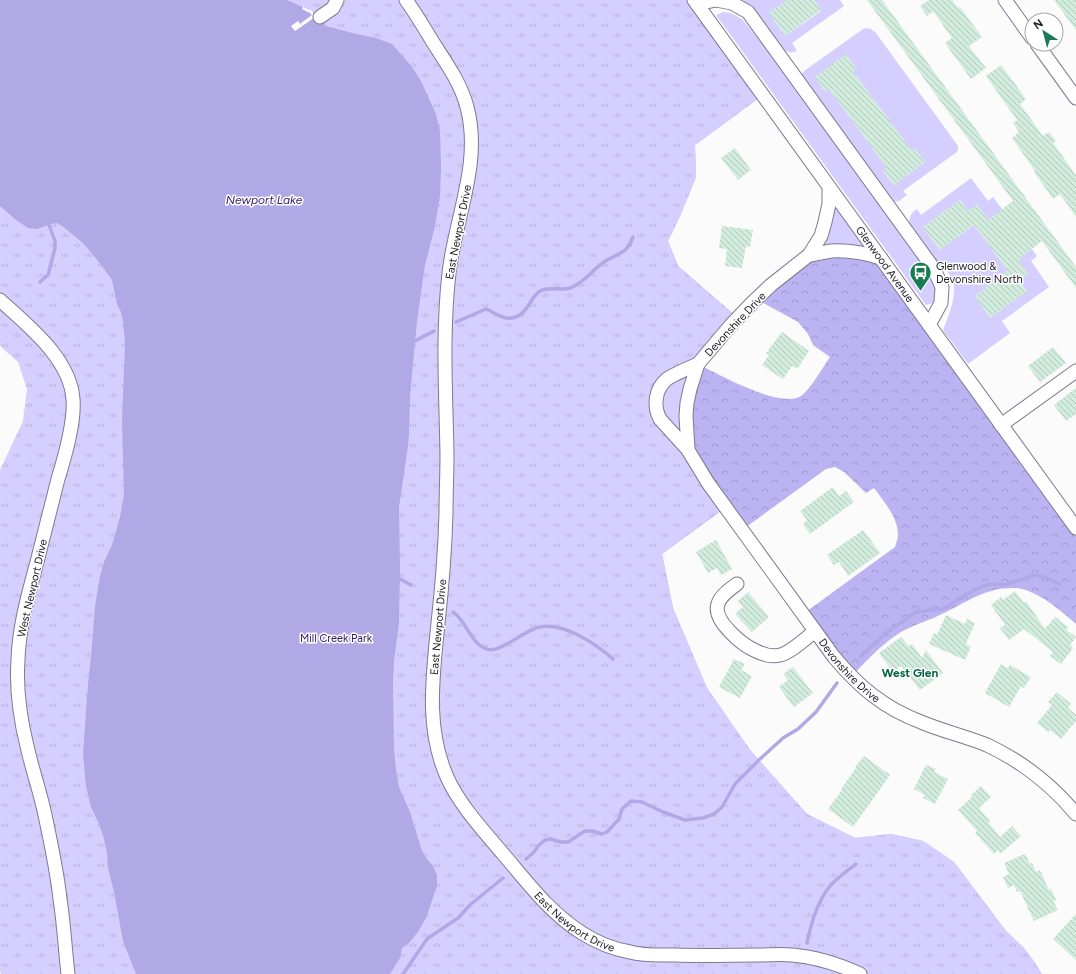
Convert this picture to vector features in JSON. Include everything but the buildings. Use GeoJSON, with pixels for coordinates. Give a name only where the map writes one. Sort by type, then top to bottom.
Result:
{"type":"FeatureCollection","features":[{"type":"Feature","properties":{"kind":"street","name":"East Newport Drive"},"geometry":{"type":"LineString","coordinates":[[406,0],[449,67],[461,91],[467,107],[471,140],[468,184],[449,270],[445,390],[447,454],[446,520],[432,688],[435,744],[448,781],[471,815],[538,895],[556,914],[570,925],[597,941],[628,952],[647,955],[790,955],[831,962],[860,974]]}},
{"type":"Feature","properties":{"kind":"street"},"geometry":{"type":"LineString","coordinates":[[696,2],[716,0],[732,3],[748,12],[934,268],[942,287],[941,303],[929,325]]}},
{"type":"Feature","properties":{"kind":"street"},"geometry":{"type":"LineString","coordinates":[[1005,0],[1024,27]]}},
{"type":"Feature","properties":{"kind":"street","name":"Glenwood Avenue"},"geometry":{"type":"LineString","coordinates":[[696,2],[1076,528]]}},
{"type":"Feature","properties":{"kind":"street"},"geometry":{"type":"LineString","coordinates":[[320,17],[335,4]]}},
{"type":"Feature","properties":{"kind":"street"},"geometry":{"type":"LineString","coordinates":[[1043,52],[1076,98]]}},
{"type":"Feature","properties":{"kind":"street","name":"Devonshire Drive"},"geometry":{"type":"LineString","coordinates":[[688,450],[686,416],[687,403],[698,364],[752,303],[771,285],[809,255],[821,236],[825,225],[829,204],[829,187]]}},
{"type":"Feature","properties":{"kind":"street","name":"Devonshire Drive"},"geometry":{"type":"LineString","coordinates":[[809,255],[831,251],[845,251],[869,254],[880,258]]}},
{"type":"Feature","properties":{"kind":"street","name":"West Newport Drive"},"geometry":{"type":"LineString","coordinates":[[0,300],[44,342],[57,357],[70,384],[73,398],[73,419],[27,599],[21,630],[18,662],[21,717],[44,812],[55,868],[68,974]]}},
{"type":"Feature","properties":{"kind":"street","name":"Devonshire Drive"},"geometry":{"type":"LineString","coordinates":[[698,364],[667,379],[660,386],[655,404],[657,414],[688,450],[708,483],[834,657],[851,677],[887,706],[922,723],[962,735],[1013,759],[1038,777],[1065,801],[1076,814]]}},
{"type":"Feature","properties":{"kind":"street"},"geometry":{"type":"LineString","coordinates":[[1001,425],[1076,371]]}},
{"type":"Feature","properties":{"kind":"street"},"geometry":{"type":"LineString","coordinates":[[736,584],[721,598],[718,603],[717,609],[719,618],[741,642],[756,651],[768,655],[779,655],[788,652],[815,631]]}},
{"type":"Feature","properties":{"kind":"green space","name":"Mill Creek Park"},"geometry":{"type":"Polygon","coordinates":[[[0,0],[694,0],[763,95],[695,145],[696,177],[668,241],[678,266],[738,318],[698,364],[667,379],[655,404],[725,507],[662,554],[673,608],[707,688],[750,750],[807,814],[855,838],[891,834],[923,841],[954,862],[1006,931],[1023,947],[1042,974],[1,974],[0,470],[23,421],[27,389],[18,362],[0,346],[0,0]]]}},
{"type":"Feature","properties":{"kind":"green space"},"geometry":{"type":"Polygon","coordinates":[[[382,0],[763,95],[695,145],[696,177],[668,241],[678,266],[738,318],[698,364],[749,389],[764,394],[779,398],[791,399],[801,396],[812,384],[830,357],[813,345],[808,334],[798,322],[756,299],[809,255],[881,258],[1076,528],[1076,624],[1047,601],[1022,589],[1005,588],[987,592],[901,632],[881,647],[851,677],[803,614],[895,547],[898,535],[896,522],[890,510],[874,488],[866,493],[844,472],[835,467],[826,469],[742,530],[725,508],[662,554],[673,608],[707,688],[750,750],[807,814],[855,838],[891,834],[923,841],[954,862],[1006,931],[1023,947],[1042,974],[820,965],[382,0]],[[698,365],[667,379],[655,404],[688,450],[698,365]]]}},
{"type":"Feature","properties":{"kind":"green space"},"geometry":{"type":"Polygon","coordinates":[[[743,0],[787,0],[769,13],[785,36],[821,11],[814,0],[840,0],[844,6],[792,43],[797,51],[790,52],[781,47],[750,6],[743,0]]]}},
{"type":"Feature","properties":{"kind":"green space"},"geometry":{"type":"Polygon","coordinates":[[[723,12],[731,13],[742,19],[766,48],[926,269],[937,290],[938,295],[933,303],[926,305],[716,15],[723,12]]]}},
{"type":"Feature","properties":{"kind":"green space"},"geometry":{"type":"Polygon","coordinates":[[[863,29],[871,29],[876,33],[958,146],[957,152],[903,191],[907,195],[899,201],[893,202],[801,75],[804,71],[863,29]],[[846,55],[815,77],[825,91],[829,89],[887,168],[883,171],[894,185],[925,162],[915,149],[912,151],[853,72],[846,55]]]}},
{"type":"Feature","properties":{"kind":"green space"},"geometry":{"type":"Polygon","coordinates":[[[971,178],[988,201],[993,197],[1037,256],[1031,261],[1049,287],[1002,321],[1010,333],[968,364],[943,330],[951,309],[954,292],[953,281],[944,266],[940,269],[910,227],[909,219],[913,213],[917,209],[921,215],[971,178]],[[960,200],[923,227],[940,250],[974,225],[1008,271],[975,296],[990,318],[1027,291],[1019,281],[1028,274],[1018,260],[1028,252],[999,212],[988,220],[977,205],[968,211],[960,200]]]}},
{"type":"Feature","properties":{"kind":"green space"},"geometry":{"type":"Polygon","coordinates":[[[829,187],[881,258],[809,255],[829,187]]]}},
{"type":"Feature","properties":{"kind":"green space"},"geometry":{"type":"Polygon","coordinates":[[[698,364],[688,450],[660,419],[657,394],[698,364]]]}},
{"type":"Feature","properties":{"kind":"water","name":"Newport Lake"},"geometry":{"type":"Polygon","coordinates":[[[0,0],[287,0],[303,7],[302,9],[311,13],[312,15],[300,24],[298,21],[292,26],[295,31],[316,16],[326,26],[376,38],[392,44],[412,67],[421,81],[436,114],[440,131],[440,196],[435,226],[425,265],[417,321],[410,396],[408,446],[399,507],[399,623],[393,682],[394,750],[399,787],[410,812],[421,848],[437,875],[437,886],[426,918],[418,932],[408,944],[402,948],[400,958],[390,974],[136,974],[123,941],[108,868],[104,839],[91,807],[86,786],[83,754],[95,607],[100,576],[104,562],[112,545],[120,517],[124,495],[122,421],[125,343],[123,321],[117,304],[112,280],[83,243],[57,223],[37,229],[28,228],[0,206],[0,0]]]}},
{"type":"Feature","properties":{"kind":"pier"},"geometry":{"type":"Polygon","coordinates":[[[304,5],[304,8],[312,11],[314,15],[318,15],[295,31],[291,26],[298,21],[300,24],[312,15],[302,9],[304,5]]]}},
{"type":"Feature","properties":{"kind":"waterway"},"geometry":{"type":"LineString","coordinates":[[40,282],[48,275],[55,248],[55,241],[49,225]]}},
{"type":"Feature","properties":{"kind":"waterway"},"geometry":{"type":"LineString","coordinates":[[456,322],[486,309],[505,318],[517,316],[525,310],[540,291],[547,289],[566,289],[575,286],[584,280],[604,262],[625,250],[629,246],[633,237]]}},
{"type":"Feature","properties":{"kind":"waterway"},"geometry":{"type":"LineString","coordinates":[[415,341],[434,331]]}},
{"type":"Feature","properties":{"kind":"waterway"},"geometry":{"type":"LineString","coordinates":[[861,656],[886,633],[916,612],[943,609],[963,596],[983,586],[992,584],[1005,585],[1035,575],[1047,578],[1060,584]]}},
{"type":"Feature","properties":{"kind":"waterway"},"geometry":{"type":"LineString","coordinates":[[400,579],[411,585]]}},
{"type":"Feature","properties":{"kind":"waterway"},"geometry":{"type":"LineString","coordinates":[[453,612],[460,619],[475,641],[487,649],[492,650],[498,648],[533,629],[549,626],[569,631],[589,641],[613,659]]}},
{"type":"Feature","properties":{"kind":"waterway"},"geometry":{"type":"LineString","coordinates":[[526,859],[545,840],[550,839],[568,842],[585,831],[592,831],[602,834],[607,832],[619,819],[622,809],[631,801],[642,802],[685,820],[703,818],[714,814],[722,807],[735,784],[783,738],[798,729],[816,712],[837,683]]}},
{"type":"Feature","properties":{"kind":"waterway"},"geometry":{"type":"LineString","coordinates":[[807,943],[815,913],[825,892],[836,880],[856,864]]}},
{"type":"Feature","properties":{"kind":"waterway"},"geometry":{"type":"LineString","coordinates":[[403,974],[427,939],[458,918],[471,904],[503,878]]}},
{"type":"Feature","properties":{"kind":"place","name":"Glenwood & Devonshire North"},"geometry":{"type":"Point","coordinates":[921,292]}},
{"type":"Feature","properties":{"kind":"district","name":"West Glen"},"geometry":{"type":"Point","coordinates":[910,673]}}]}
